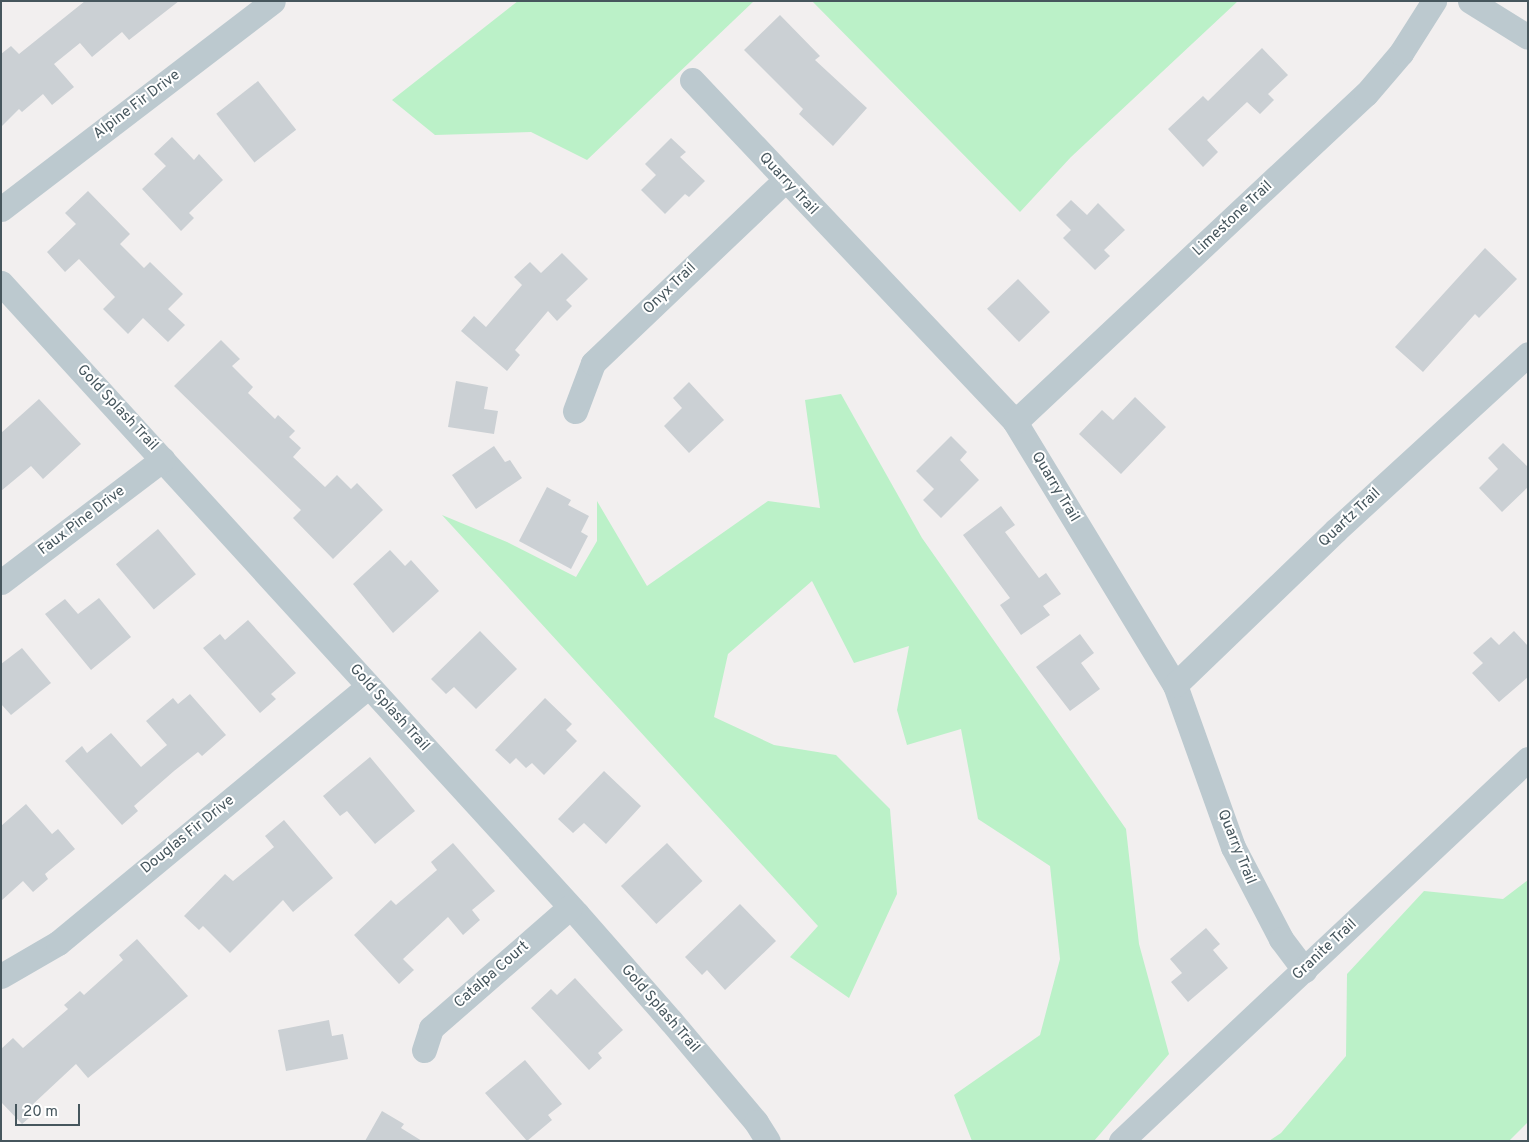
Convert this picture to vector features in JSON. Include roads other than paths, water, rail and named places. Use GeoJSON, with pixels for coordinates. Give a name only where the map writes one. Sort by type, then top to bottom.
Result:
{"type":"FeatureCollection","features":[{"type":"Feature","properties":{"kind":"street","name":"Alpine Fir Drive"},"geometry":{"type":"LineString","coordinates":[[1,209],[273,1]]}},
{"type":"Feature","properties":{"kind":"street","name":"Limestone Trail"},"geometry":{"type":"LineString","coordinates":[[1015,422],[1366,94],[1401,53],[1434,1]]}},
{"type":"Feature","properties":{"kind":"street"},"geometry":{"type":"LineString","coordinates":[[1470,1],[1528,37]]}},
{"type":"Feature","properties":{"kind":"street","name":"Quarry Trail"},"geometry":{"type":"LineString","coordinates":[[692,80],[1015,422],[1175,685],[1233,848],[1281,940],[1304,970]]}},
{"type":"Feature","properties":{"kind":"street","name":"Onyx Trail"},"geometry":{"type":"LineString","coordinates":[[575,411],[593,363],[785,180]]}},
{"type":"Feature","properties":{"kind":"street","name":"Gold Splash Trail"},"geometry":{"type":"LineString","coordinates":[[1,283],[570,907],[671,1021],[756,1122],[768,1141]]}},
{"type":"Feature","properties":{"kind":"street","name":"Quartz Trail"},"geometry":{"type":"LineString","coordinates":[[1175,685],[1336,530],[1528,354]]}},
{"type":"Feature","properties":{"kind":"street","name":"Faux Pine Drive"},"geometry":{"type":"LineString","coordinates":[[1,582],[163,459]]}},
{"type":"Feature","properties":{"kind":"street","name":"Douglas Fir Drive"},"geometry":{"type":"LineString","coordinates":[[1,976],[58,942],[369,686]]}},
{"type":"Feature","properties":{"kind":"street","name":"Granite Trail"},"geometry":{"type":"LineString","coordinates":[[1120,1141],[1528,759]]}},
{"type":"Feature","properties":{"kind":"street","name":"Catalpa Court"},"geometry":{"type":"LineString","coordinates":[[424,1050],[432,1028],[570,907]]}}]}
